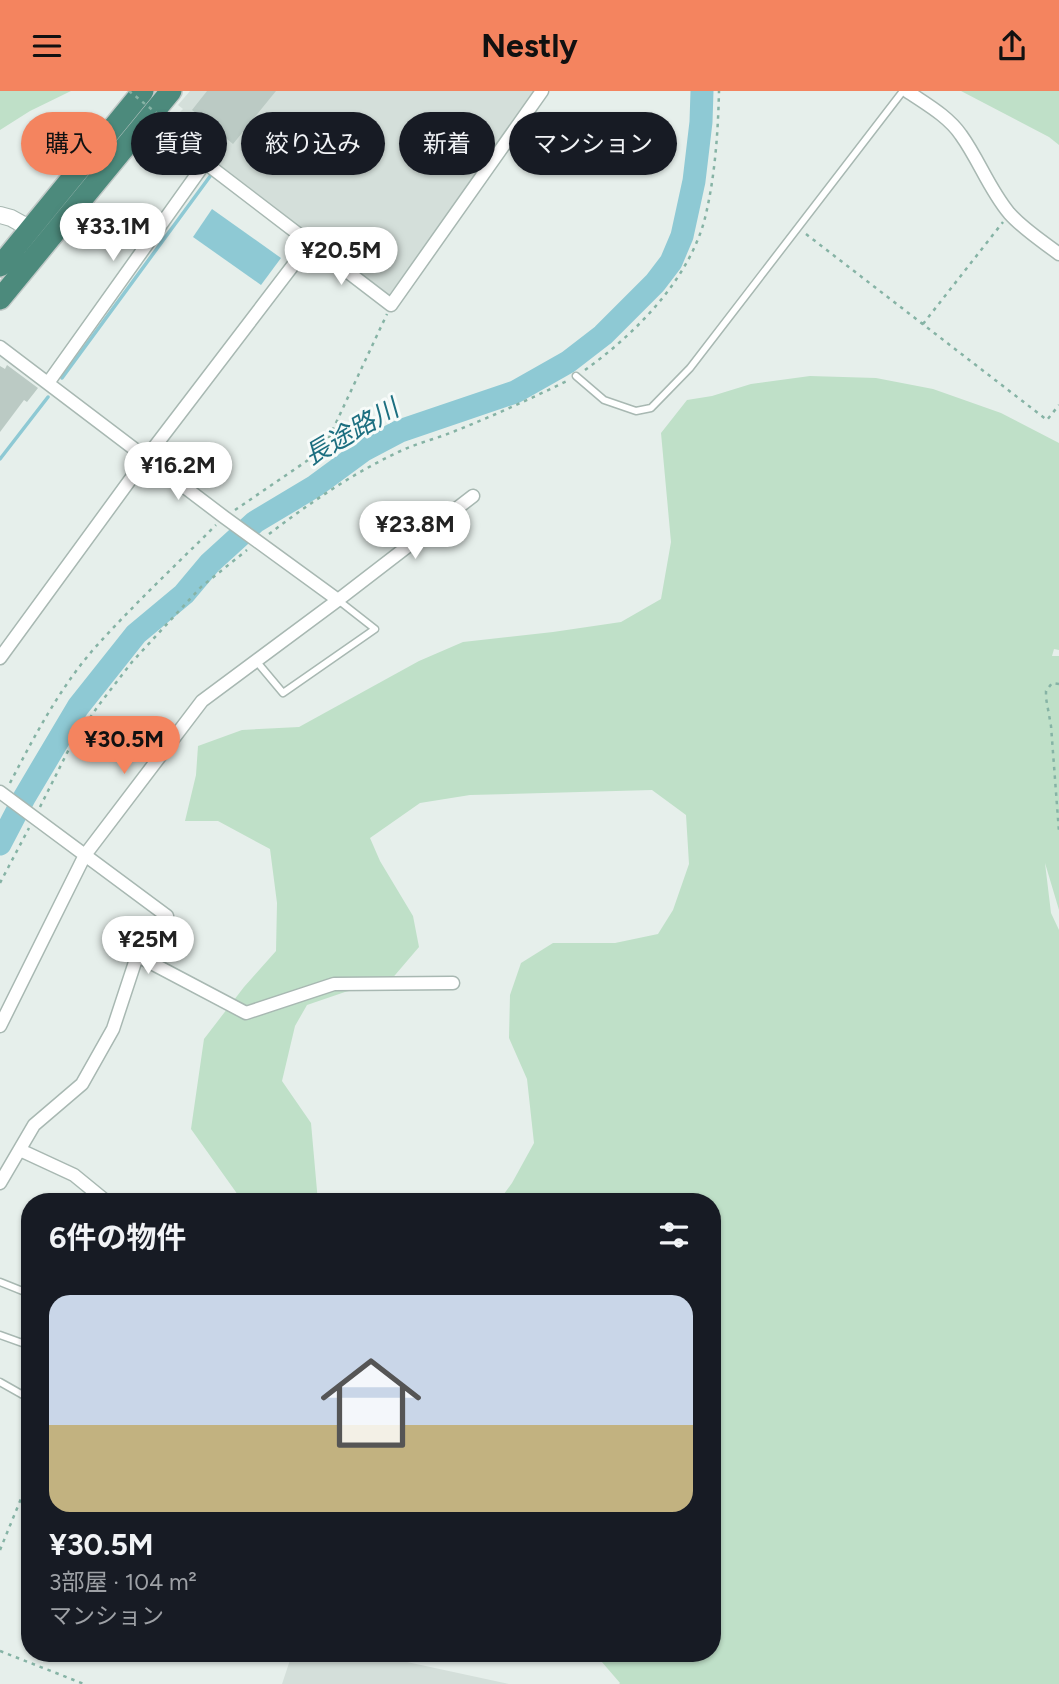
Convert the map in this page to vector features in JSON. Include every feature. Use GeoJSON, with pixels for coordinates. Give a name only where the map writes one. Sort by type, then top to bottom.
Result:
{"type":"FeatureCollection","features":[{"type":"Feature","properties":{"kind":"highway"},"geometry":{"type":"LineString","coordinates":[[0,267],[143,91]]}},
{"type":"Feature","properties":{"kind":"highway"},"geometry":{"type":"LineString","coordinates":[[161,112],[171,91]]}},
{"type":"Feature","properties":{"kind":"highway"},"geometry":{"type":"LineString","coordinates":[[0,299],[131,150]]}},
{"type":"Feature","properties":{"kind":"street"},"geometry":{"type":"LineString","coordinates":[[221,175],[391,305],[542,91]]}},
{"type":"Feature","properties":{"kind":"street"},"geometry":{"type":"LineString","coordinates":[[905,91],[939,112],[961,135],[996,195],[1010,213],[1059,254]]}},
{"type":"Feature","properties":{"kind":"street"},"geometry":{"type":"LineString","coordinates":[[48,383],[196,175]]}},
{"type":"Feature","properties":{"kind":"street"},"geometry":{"type":"LineString","coordinates":[[0,215],[31,229]]}},
{"type":"Feature","properties":{"kind":"street"},"geometry":{"type":"LineString","coordinates":[[0,658],[146,458],[310,243]]}},
{"type":"Feature","properties":{"kind":"street"},"geometry":{"type":"LineString","coordinates":[[0,347],[226,519],[338,600]]}},
{"type":"Feature","properties":{"kind":"street"},"geometry":{"type":"LineString","coordinates":[[0,1026],[85,855],[202,701],[473,496]]}},
{"type":"Feature","properties":{"kind":"street"},"geometry":{"type":"LineString","coordinates":[[0,1183],[34,1125],[82,1084],[113,1029],[141,947],[167,916],[4,795]]}},
{"type":"Feature","properties":{"kind":"street"},"geometry":{"type":"LineString","coordinates":[[138,956],[246,1013],[334,984],[453,983]]}},
{"type":"Feature","properties":{"kind":"street"},"geometry":{"type":"LineString","coordinates":[[20,1150],[74,1175],[96,1193]]}},
{"type":"Feature","properties":{"kind":"lane"},"geometry":{"type":"LineString","coordinates":[[576,376],[604,400],[636,411],[650,408],[690,368],[905,91]]}},
{"type":"Feature","properties":{"kind":"lane"},"geometry":{"type":"LineString","coordinates":[[256,661],[284,693],[375,629],[338,600]]}},
{"type":"Feature","properties":{"kind":"lane"},"geometry":{"type":"LineString","coordinates":[[0,1282],[21,1290]]}},
{"type":"Feature","properties":{"kind":"lane"},"geometry":{"type":"LineString","coordinates":[[0,1335],[21,1344]]}},
{"type":"Feature","properties":{"kind":"lane"},"geometry":{"type":"LineString","coordinates":[[0,1383],[21,1394]]}},
{"type":"Feature","properties":{"kind":"path"},"geometry":{"type":"LineString","coordinates":[[129,91],[149,112]]}},
{"type":"Feature","properties":{"kind":"path"},"geometry":{"type":"LineString","coordinates":[[0,883],[32,816],[68,751],[98,706],[132,662],[201,587],[257,541],[312,502],[361,473],[405,449],[522,403],[576,376],[604,357],[661,299],[682,269],[705,219],[713,175],[719,91]]}},
{"type":"Feature","properties":{"kind":"path"},"geometry":{"type":"LineString","coordinates":[[923,324],[1010,213]]}},
{"type":"Feature","properties":{"kind":"path"},"geometry":{"type":"LineString","coordinates":[[798,227],[1046,421],[1059,405]]}},
{"type":"Feature","properties":{"kind":"path"},"geometry":{"type":"LineString","coordinates":[[4,795],[40,726],[92,652],[226,519],[317,454],[327,442],[391,305]]}},
{"type":"Feature","properties":{"kind":"path"},"geometry":{"type":"LineString","coordinates":[[1059,684],[1052,683],[1046,691],[1059,832]]}},
{"type":"Feature","properties":{"kind":"path"},"geometry":{"type":"LineString","coordinates":[[0,1550],[21,1498]]}},
{"type":"Feature","properties":{"kind":"path"},"geometry":{"type":"LineString","coordinates":[[0,1651],[21,1659]]}},
{"type":"Feature","properties":{"kind":"path"},"geometry":{"type":"LineString","coordinates":[[28,1662],[84,1684]]}},
{"type":"Feature","properties":{"kind":"shaded area"},"geometry":{"type":"Polygon","coordinates":[[[190,91],[539,91],[524,112],[509,112],[509,132],[495,151],[495,112],[399,112],[399,175],[477,175],[389,295],[227,170],[227,112],[180,112],[183,109],[178,105],[190,91]]]}},
{"type":"Feature","properties":{"kind":"shaded area"},"geometry":{"type":"Polygon","coordinates":[[[289,1662],[407,1662],[509,1684],[282,1684],[289,1662]]]}},
{"type":"Feature","properties":{"kind":"green space"},"geometry":{"type":"Polygon","coordinates":[[[0,91],[71,91],[28,112],[21,112],[21,117],[0,130],[0,91]]]}},
{"type":"Feature","properties":{"kind":"green space"},"geometry":{"type":"Polygon","coordinates":[[[961,91],[1059,91],[1059,145],[1049,137],[961,91]]]}},
{"type":"Feature","properties":{"kind":"green space"},"geometry":{"type":"Polygon","coordinates":[[[810,376],[876,378],[933,389],[1001,413],[1059,443],[1059,650],[1054,649],[1052,656],[1059,656],[1059,910],[1045,863],[1051,913],[1059,930],[1059,1684],[619,1684],[602,1662],[721,1662],[721,1193],[505,1193],[534,1143],[527,1079],[509,1038],[510,995],[521,963],[553,943],[615,943],[658,934],[673,910],[689,864],[686,815],[652,790],[470,795],[420,803],[370,838],[380,861],[413,916],[419,947],[390,981],[307,1005],[295,1026],[282,1081],[311,1123],[317,1193],[237,1193],[191,1129],[204,1039],[276,951],[277,903],[270,849],[218,821],[185,821],[196,775],[198,746],[242,730],[299,727],[419,661],[463,642],[621,622],[661,599],[671,542],[661,433],[687,400],[712,396],[751,384],[810,376]]]}},
{"type":"Feature","properties":{"kind":"water"},"geometry":{"type":"Polygon","coordinates":[[[212,209],[281,258],[261,285],[193,237],[212,209]]]}},
{"type":"Feature","properties":{"kind":"building"},"geometry":{"type":"Polygon","coordinates":[[[207,91],[276,91],[259,112],[241,112],[241,134],[233,144],[227,139],[227,112],[192,110],[207,91]]]}},
{"type":"Feature","properties":{"kind":"building"},"geometry":{"type":"Polygon","coordinates":[[[7,365],[38,388],[27,402],[24,400],[0,432],[0,366],[5,369],[7,365]]]}},
{"type":"Feature","properties":{"kind":"waterway","name":"長途路川"},"geometry":{"type":"LineString","coordinates":[[0,844],[78,707],[136,634],[184,594],[210,563],[255,522],[315,486],[364,450],[400,431],[515,392],[568,362],[603,335],[655,283],[671,262],[682,236],[694,181],[702,91]]}},
{"type":"Feature","properties":{"kind":"waterway"},"geometry":{"type":"LineString","coordinates":[[62,378],[211,175]]}},
{"type":"Feature","properties":{"kind":"waterway"},"geometry":{"type":"LineString","coordinates":[[0,459],[48,397]]}}]}
